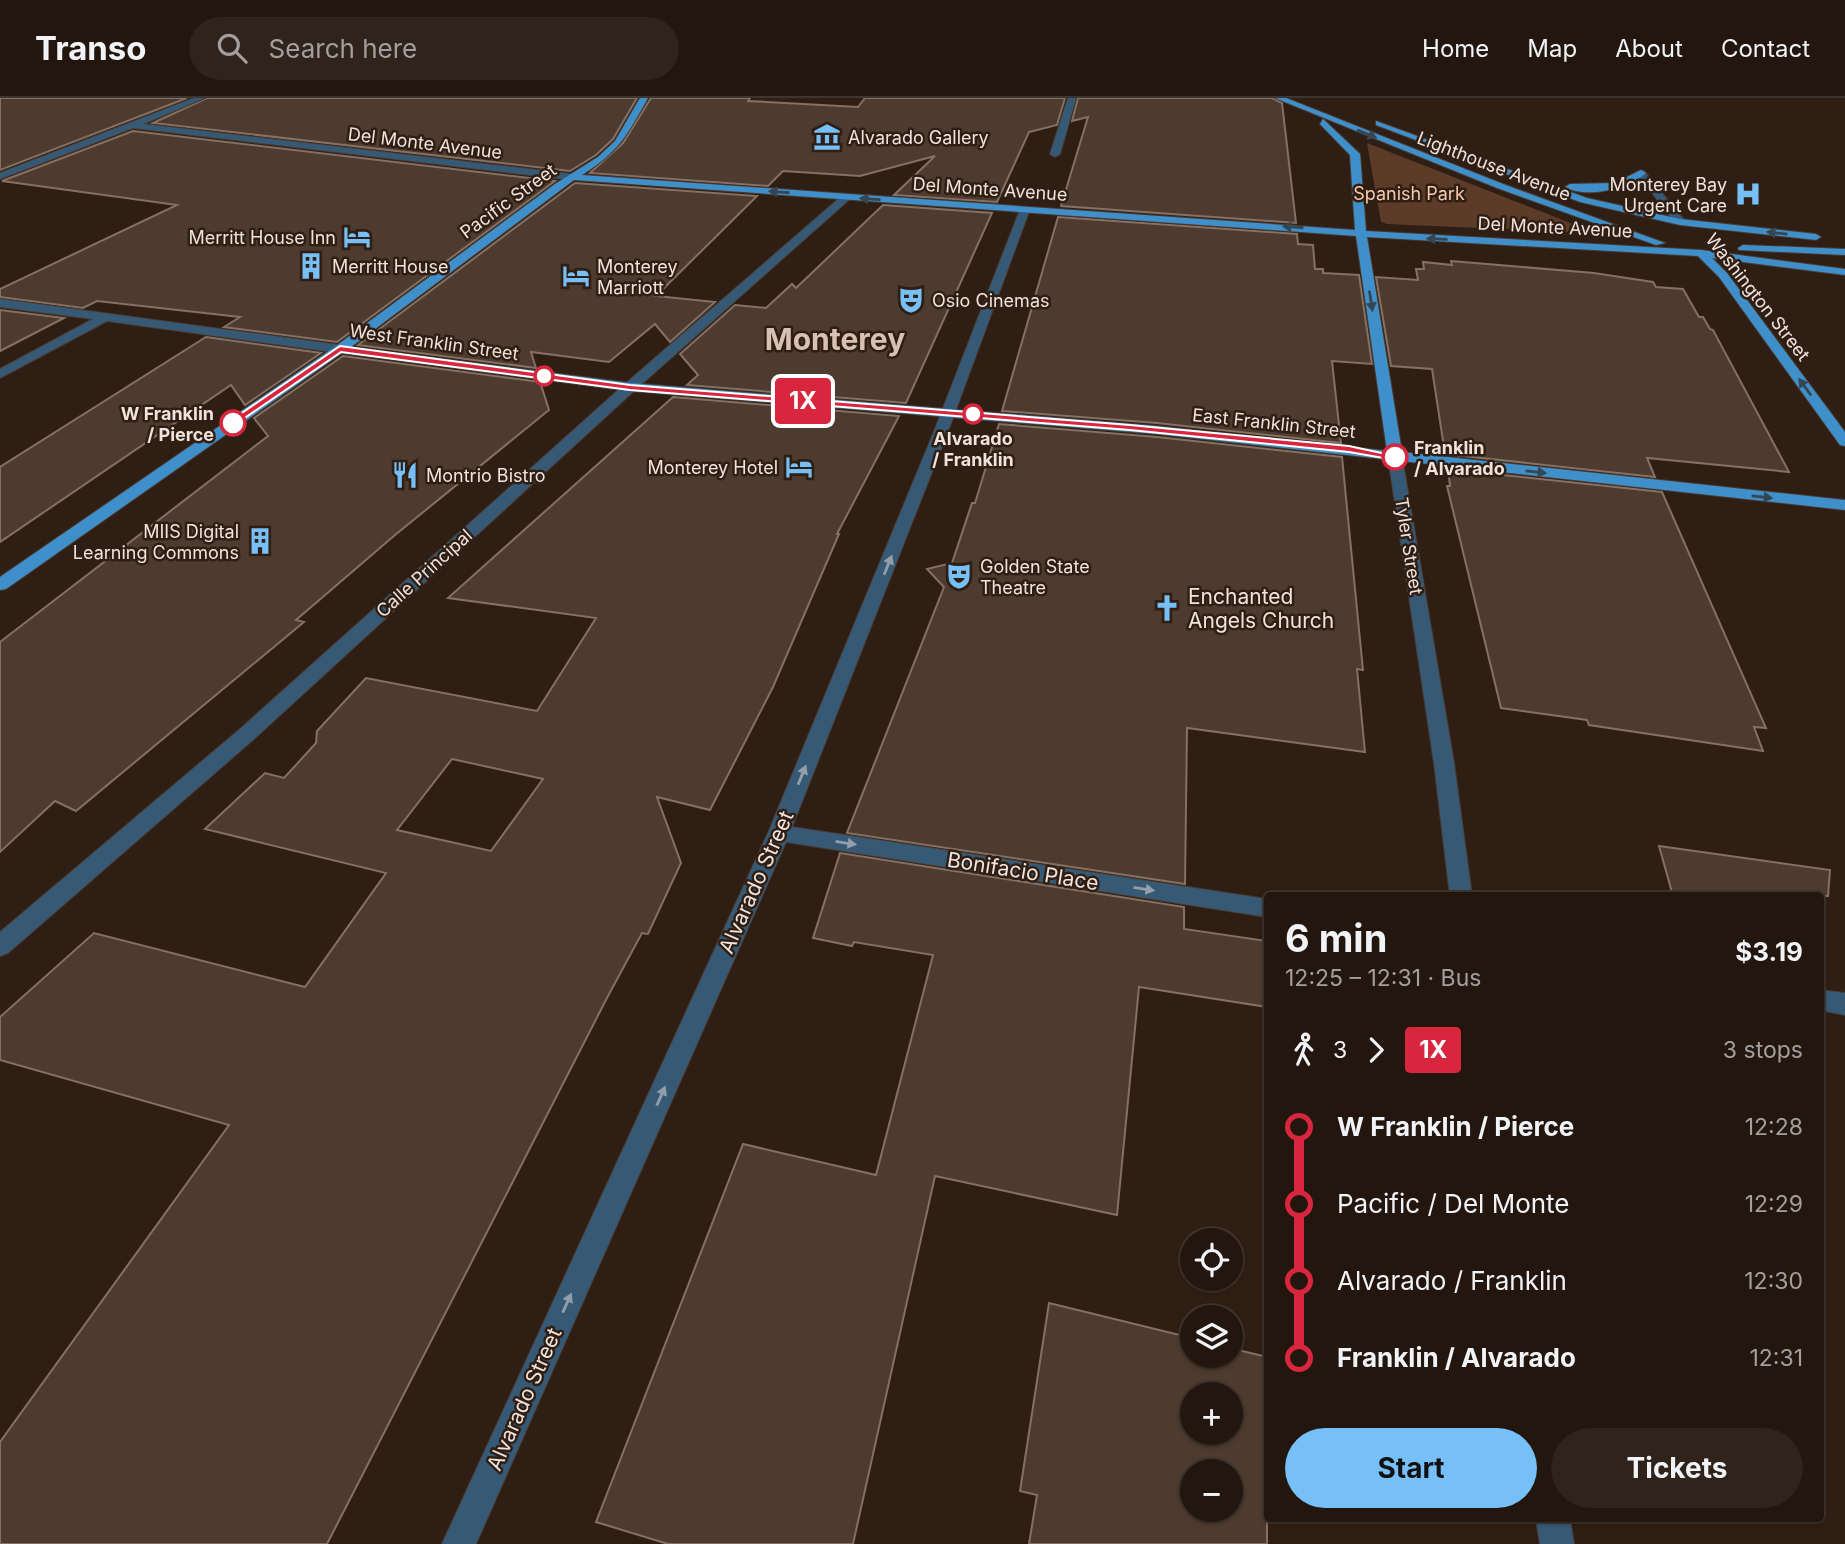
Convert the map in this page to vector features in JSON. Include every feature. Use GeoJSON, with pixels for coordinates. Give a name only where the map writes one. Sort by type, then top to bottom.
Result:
{"type":"FeatureCollection","features":[{"type":"Feature","properties":{"kind":"main road","name":"Pacific Street"},"geometry":{"type":"LineString","coordinates":[[0,585],[340,349],[572,177],[601,159],[619,142],[644,98]]}},
{"type":"Feature","properties":{"kind":"main road","name":"Lighthouse Avenue"},"geometry":{"type":"LineString","coordinates":[[1279,98],[1500,186],[1617,229],[1698,248]]}},
{"type":"Feature","properties":{"kind":"main road","name":"Tyler Street"},"geometry":{"type":"LineString","coordinates":[[1304,108],[1331,127],[1355,155],[1361,233],[1395,457]]}},
{"type":"Feature","properties":{"kind":"main road","name":"Lighthouse Avenue"},"geometry":{"type":"LineString","coordinates":[[1363,117],[1584,200],[1680,222]]}},
{"type":"Feature","properties":{"kind":"main road"},"geometry":{"type":"LineString","coordinates":[[1532,180],[1591,189],[1632,181],[1641,173]]}},
{"type":"Feature","properties":{"kind":"main road","name":"Del Monte Avenue"},"geometry":{"type":"LineString","coordinates":[[572,177],[1361,233],[1698,248],[1845,272]]}},
{"type":"Feature","properties":{"kind":"main road"},"geometry":{"type":"LineString","coordinates":[[1680,222],[1826,238]]}},
{"type":"Feature","properties":{"kind":"main road","name":"Washington Street"},"geometry":{"type":"LineString","coordinates":[[1680,222],[1687,232]]}},
{"type":"Feature","properties":{"kind":"main road"},"geometry":{"type":"LineString","coordinates":[[1698,248],[1845,251]]}},
{"type":"Feature","properties":{"kind":"main road","name":"Washington Street"},"geometry":{"type":"LineString","coordinates":[[1698,248],[1723,275],[1845,442]]}},
{"type":"Feature","properties":{"kind":"main road","name":"West Franklin Street"},"geometry":{"type":"LineString","coordinates":[[340,349],[630,387],[949,412]]}},
{"type":"Feature","properties":{"kind":"main road","name":"East Franklin Street"},"geometry":{"type":"LineString","coordinates":[[949,412],[1280,442],[1395,457],[1845,505]]}},
{"type":"Feature","properties":{"kind":"street"},"geometry":{"type":"LineString","coordinates":[[0,176],[201,98]]}},
{"type":"Feature","properties":{"kind":"street"},"geometry":{"type":"LineString","coordinates":[[1055,154],[1072,98]]}},
{"type":"Feature","properties":{"kind":"street","name":"Del Monte Avenue"},"geometry":{"type":"LineString","coordinates":[[133,125],[572,177]]}},
{"type":"Feature","properties":{"kind":"street","name":"Washington Street"},"geometry":{"type":"LineString","coordinates":[[1641,173],[1680,222]]}},
{"type":"Feature","properties":{"kind":"street","name":"Calle Principal"},"geometry":{"type":"LineString","coordinates":[[0,946],[247,734],[630,387],[847,197]]}},
{"type":"Feature","properties":{"kind":"street","name":"Alvarado Street"},"geometry":{"type":"LineString","coordinates":[[459,1544],[779,833],[949,412],[1025,209]]}},
{"type":"Feature","properties":{"kind":"street","name":"West Franklin Street"},"geometry":{"type":"LineString","coordinates":[[0,303],[340,349]]}},
{"type":"Feature","properties":{"kind":"street"},"geometry":{"type":"LineString","coordinates":[[0,374],[104,318]]}},
{"type":"Feature","properties":{"kind":"street","name":"Tyler Street"},"geometry":{"type":"LineString","coordinates":[[1395,457],[1444,763],[1460,892]]}},
{"type":"Feature","properties":{"kind":"street","name":"Bonifacio Place"},"geometry":{"type":"LineString","coordinates":[[779,833],[1264,908]]}},
{"type":"Feature","properties":{"kind":"street"},"geometry":{"type":"LineString","coordinates":[[1824,1001],[1845,1004]]}},
{"type":"Feature","properties":{"kind":"street"},"geometry":{"type":"LineString","coordinates":[[1553,1522],[1557,1544]]}},
{"type":"Feature","properties":{"kind":"green space","name":"Spanish Park"},"geometry":{"type":"Polygon","coordinates":[[[1367,143],[1596,233],[1381,222],[1367,143]]]}},
{"type":"Feature","properties":{"kind":"building"},"geometry":{"type":"Polygon","coordinates":[[[0,98],[187,98],[0,170],[0,98]]]}},
{"type":"Feature","properties":{"kind":"building"},"geometry":{"type":"Polygon","coordinates":[[[207,98],[637,98],[613,139],[596,155],[570,171],[153,123],[207,98]]]}},
{"type":"Feature","properties":{"kind":"building"},"geometry":{"type":"Polygon","coordinates":[[[651,98],[750,98],[748,101],[858,107],[865,98],[1065,98],[1057,125],[1029,132],[997,202],[894,195],[935,156],[860,176],[783,171],[768,186],[590,173],[623,143],[651,98]]]}},
{"type":"Feature","properties":{"kind":"building"},"geometry":{"type":"Polygon","coordinates":[[[1078,98],[1272,98],[1282,103],[1296,223],[1061,206],[1088,117],[1072,121],[1078,98]]]}},
{"type":"Feature","properties":{"kind":"building"},"geometry":{"type":"Polygon","coordinates":[[[133,131],[555,181],[337,342],[224,327],[240,317],[97,301],[83,308],[0,297],[0,289],[177,205],[2,181],[133,131]]]}},
{"type":"Feature","properties":{"kind":"building","name":"Monterey Marriott"},"geometry":{"type":"Polygon","coordinates":[[[575,183],[757,196],[656,296],[715,302],[670,342],[655,324],[609,362],[531,352],[536,368],[358,345],[575,183]]]}},
{"type":"Feature","properties":{"kind":"building"},"geometry":{"type":"Polygon","coordinates":[[[883,205],[992,213],[906,403],[687,385],[698,375],[680,354],[735,305],[766,308],[792,284],[796,288],[883,205]]]}},
{"type":"Feature","properties":{"kind":"building"},"geometry":{"type":"Polygon","coordinates":[[[1058,217],[1297,234],[1298,244],[1313,245],[1315,269],[1323,269],[1323,273],[1359,275],[1372,364],[1332,361],[1341,443],[1157,423],[1002,411],[1058,217]]]}},
{"type":"Feature","properties":{"kind":"building"},"geometry":{"type":"Polygon","coordinates":[[[1451,261],[1594,273],[1653,282],[1656,287],[1683,289],[1699,317],[1703,317],[1713,330],[1789,472],[1647,458],[1655,477],[1445,454],[1432,369],[1391,366],[1376,277],[1418,280],[1416,269],[1424,269],[1423,262],[1452,265],[1451,261]]]}},
{"type":"Feature","properties":{"kind":"building"},"geometry":{"type":"Polygon","coordinates":[[[0,310],[64,318],[0,351],[0,310]]]}},
{"type":"Feature","properties":{"kind":"building"},"geometry":{"type":"Polygon","coordinates":[[[206,337],[321,353],[245,405],[231,385],[0,542],[0,467],[206,337]]]}},
{"type":"Feature","properties":{"kind":"building"},"geometry":{"type":"Polygon","coordinates":[[[343,356],[540,382],[549,410],[395,535],[296,620],[304,622],[76,811],[55,801],[0,852],[0,642],[268,436],[254,418],[343,356]]]}},
{"type":"Feature","properties":{"kind":"building"},"geometry":{"type":"Polygon","coordinates":[[[673,397],[899,416],[837,534],[773,687],[710,810],[657,797],[681,863],[648,934],[642,933],[608,996],[327,1544],[0,1544],[0,1442],[229,1125],[0,1060],[0,1017],[94,933],[305,987],[386,873],[205,829],[265,773],[284,778],[316,743],[317,731],[366,678],[537,711],[596,618],[448,598],[673,397]],[[452,759],[397,830],[491,851],[543,779],[452,759]]]}},
{"type":"Feature","properties":{"kind":"building"},"geometry":{"type":"Polygon","coordinates":[[[999,424],[1157,437],[1342,457],[1363,670],[1357,669],[1365,752],[1187,728],[1185,884],[847,833],[944,587],[927,569],[952,563],[972,503],[975,503],[999,424]]]}},
{"type":"Feature","properties":{"kind":"building"},"geometry":{"type":"Polygon","coordinates":[[[1448,469],[1662,492],[1766,728],[1754,727],[1763,751],[1589,725],[1587,720],[1501,708],[1447,486],[1450,486],[1448,469]]]}},
{"type":"Feature","properties":{"kind":"building"},"geometry":{"type":"Polygon","coordinates":[[[1659,846],[1830,870],[1828,896],[1824,896],[1824,892],[1672,892],[1659,846]]]}},
{"type":"Feature","properties":{"kind":"building"},"geometry":{"type":"Polygon","coordinates":[[[840,853],[1184,907],[1184,929],[1264,941],[1264,1007],[1139,987],[1117,1215],[935,1176],[853,1544],[668,1544],[596,1522],[743,1144],[876,1175],[933,955],[854,942],[852,946],[813,938],[840,853]]]}},
{"type":"Feature","properties":{"kind":"building"},"geometry":{"type":"Polygon","coordinates":[[[1049,1303],[1180,1335],[1180,1368],[1243,1368],[1243,1351],[1264,1356],[1264,1522],[1267,1522],[1267,1544],[1029,1544],[1037,1495],[1020,1491],[1049,1303]]]}},
{"type":"Feature","properties":{"kind":"bus line","name":"1X"},"geometry":{"type":"LineString","coordinates":[[233,423],[340,349],[630,387],[1130,428],[1349,449],[1395,457]]}},
{"type":"Feature","properties":{"kind":"place","name":"Alvarado Gallery"},"geometry":{"type":"Point","coordinates":[827,137]}},
{"type":"Feature","properties":{"kind":"place","name":"Monterey Bay Urgent Care"},"geometry":{"type":"Point","coordinates":[1748,194]}},
{"type":"Feature","properties":{"kind":"place","name":"Merritt House Inn"},"geometry":{"type":"Point","coordinates":[357,237]}},
{"type":"Feature","properties":{"kind":"place","name":"Merritt House"},"geometry":{"type":"Point","coordinates":[311,266]}},
{"type":"Feature","properties":{"kind":"place","name":"Monterey Marriott"},"geometry":{"type":"Point","coordinates":[576,276]}},
{"type":"Feature","properties":{"kind":"place","name":"Osio Cinemas"},"geometry":{"type":"Point","coordinates":[911,300]}},
{"type":"Feature","properties":{"kind":"place","name":"Alvarado / Franklin"},"geometry":{"type":"Point","coordinates":[973,414]}},
{"type":"Feature","properties":{"kind":"place","name":"W Franklin / Pierce"},"geometry":{"type":"Point","coordinates":[233,423]}},
{"type":"Feature","properties":{"kind":"place","name":"Franklin / Alvarado"},"geometry":{"type":"Point","coordinates":[1395,457]}},
{"type":"Feature","properties":{"kind":"place","name":"Monterey Hotel"},"geometry":{"type":"Point","coordinates":[799,467]}},
{"type":"Feature","properties":{"kind":"place","name":"Montrio Bistro"},"geometry":{"type":"Point","coordinates":[405,475]}},
{"type":"Feature","properties":{"kind":"place","name":"MIIS Digital Learning Commons"},"geometry":{"type":"Point","coordinates":[260,541]}},
{"type":"Feature","properties":{"kind":"place","name":"Golden State Theatre"},"geometry":{"type":"Point","coordinates":[959,576]}},
{"type":"Feature","properties":{"kind":"place","name":"Enchanted Angels Church"},"geometry":{"type":"Point","coordinates":[1167,608]}},
{"type":"Feature","properties":{"kind":"district","name":"Monterey"},"geometry":{"type":"Point","coordinates":[835,339]}}]}
